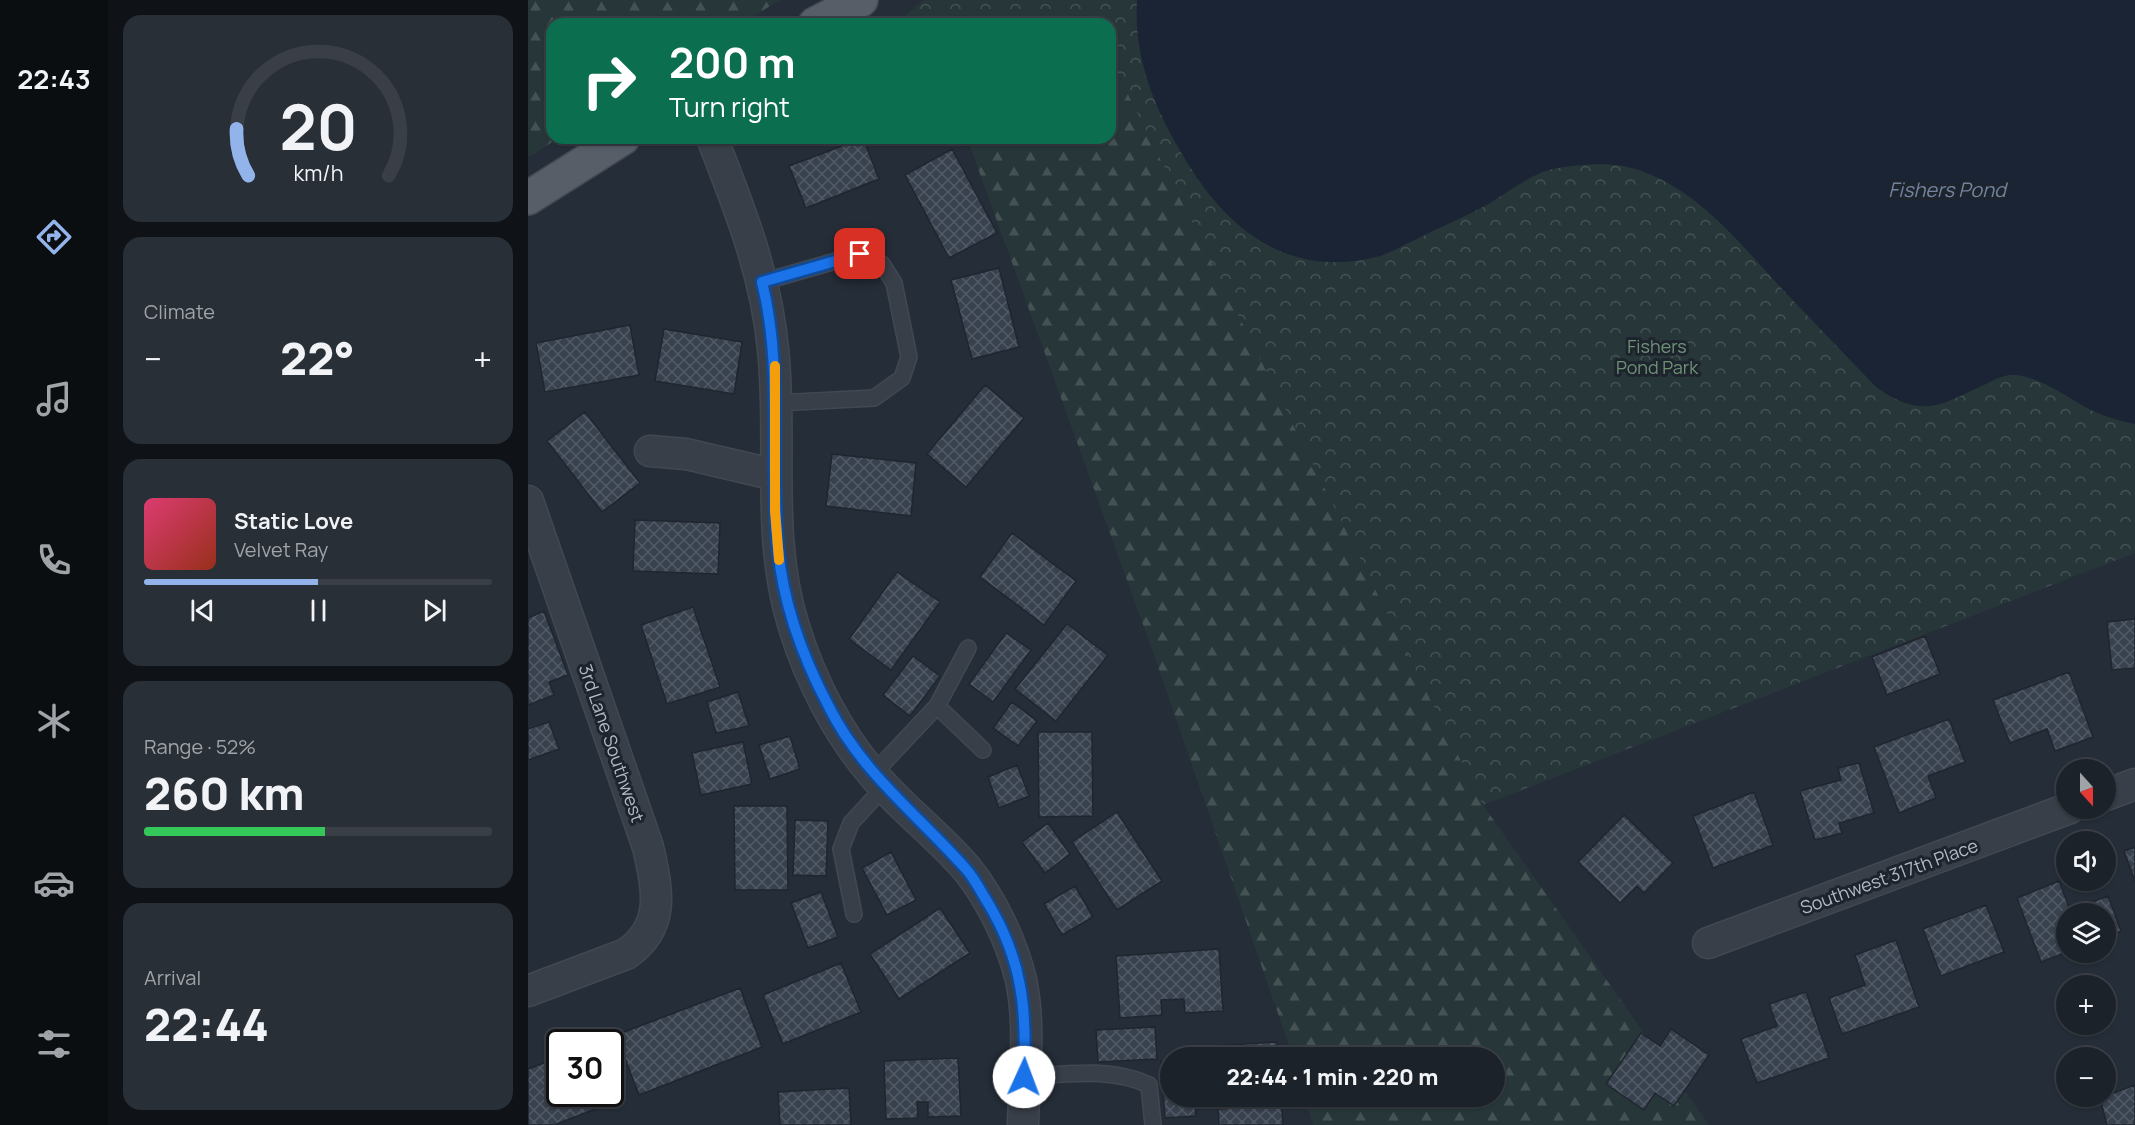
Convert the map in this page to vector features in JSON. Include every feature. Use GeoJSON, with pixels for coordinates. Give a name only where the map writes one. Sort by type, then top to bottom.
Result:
{"type":"FeatureCollection","features":[{"type":"Feature","properties":{"kind":"main road"},"geometry":{"type":"LineString","coordinates":[[826,18],[861,0]]}},
{"type":"Feature","properties":{"kind":"main road"},"geometry":{"type":"LineString","coordinates":[[528,198],[614,144]]}},
{"type":"Feature","properties":{"kind":"street"},"geometry":{"type":"LineString","coordinates":[[714,144],[744,220],[762,282],[774,350],[777,403],[778,550],[794,628],[829,708],[879,781],[967,870],[1005,935],[1020,979],[1024,1003],[1023,1125]]}},
{"type":"Feature","properties":{"kind":"street"},"geometry":{"type":"LineString","coordinates":[[650,451],[686,454],[776,475]]}},
{"type":"Feature","properties":{"kind":"street","name":"3rd Lane Southwest"},"geometry":{"type":"LineString","coordinates":[[528,501],[648,847],[656,889],[656,907],[647,934],[626,954],[528,991]]}},
{"type":"Feature","properties":{"kind":"street"},"geometry":{"type":"LineString","coordinates":[[2116,791],[2135,784]]}},
{"type":"Feature","properties":{"kind":"street","name":"Southwest 317th Place"},"geometry":{"type":"LineString","coordinates":[[1708,943],[2056,813]]}},
{"type":"Feature","properties":{"kind":"lane"},"geometry":{"type":"LineString","coordinates":[[762,282],[860,254],[882,264],[894,283],[909,357],[902,378],[874,398],[777,403]]}},
{"type":"Feature","properties":{"kind":"lane"},"geometry":{"type":"LineString","coordinates":[[854,914],[841,849],[851,823],[879,781],[937,706],[968,648]]}},
{"type":"Feature","properties":{"kind":"lane"},"geometry":{"type":"LineString","coordinates":[[937,706],[983,750]]}},
{"type":"Feature","properties":{"kind":"lane"},"geometry":{"type":"LineString","coordinates":[[1024,1077],[1085,1072],[1131,1077],[1149,1085],[1153,1125]]}},
{"type":"Feature","properties":{"kind":"green space"},"geometry":{"type":"Polygon","coordinates":[[[528,0],[780,0],[751,18],[546,18],[546,144],[549,144],[528,157],[528,0]]]}},
{"type":"Feature","properties":{"kind":"green space","name":"Fishers Pond Park"},"geometry":{"type":"Polygon","coordinates":[[[925,0],[2135,0],[2135,553],[1483,805],[1116,70],[1116,18],[902,18],[925,0]]]}},
{"type":"Feature","properties":{"kind":"green space"},"geometry":{"type":"Polygon","coordinates":[[[1116,70],[1483,805],[1709,1125],[1313,1125],[1307,1107],[1505,1107],[1505,1047],[1290,1047],[1153,652],[969,144],[1116,144],[1116,70]]]}},
{"type":"Feature","properties":{"kind":"water","name":"Fishers Pond"},"geometry":{"type":"Polygon","coordinates":[[[1137,0],[2135,0],[2135,424],[2097,412],[2037,380],[2017,375],[2001,377],[1956,398],[1931,406],[1919,406],[1892,397],[1876,387],[1713,216],[1671,185],[1648,173],[1623,166],[1580,165],[1546,171],[1523,182],[1481,208],[1380,256],[1350,261],[1322,262],[1296,257],[1272,247],[1249,233],[1228,216],[1192,170],[1169,130],[1144,68],[1139,46],[1137,0]]]}},
{"type":"Feature","properties":{"kind":"building"},"geometry":{"type":"Polygon","coordinates":[[[847,144],[865,144],[879,179],[806,208],[789,166],[847,144]]]}},
{"type":"Feature","properties":{"kind":"building"},"geometry":{"type":"Polygon","coordinates":[[[952,149],[997,233],[949,258],[905,175],[952,149]]]}},
{"type":"Feature","properties":{"kind":"building"},"geometry":{"type":"Polygon","coordinates":[[[999,268],[1019,347],[972,359],[951,280],[999,268]]]}},
{"type":"Feature","properties":{"kind":"building"},"geometry":{"type":"Polygon","coordinates":[[[630,325],[639,375],[545,392],[536,343],[630,325]]]}},
{"type":"Feature","properties":{"kind":"building"},"geometry":{"type":"Polygon","coordinates":[[[664,329],[742,342],[734,394],[655,381],[664,329]]]}},
{"type":"Feature","properties":{"kind":"building"},"geometry":{"type":"Polygon","coordinates":[[[985,385],[1024,418],[966,487],[927,454],[985,385]]]}},
{"type":"Feature","properties":{"kind":"building"},"geometry":{"type":"Polygon","coordinates":[[[585,412],[640,483],[602,512],[547,441],[585,412]]]}},
{"type":"Feature","properties":{"kind":"building"},"geometry":{"type":"Polygon","coordinates":[[[832,454],[916,463],[911,516],[826,506],[832,454]]]}},
{"type":"Feature","properties":{"kind":"building"},"geometry":{"type":"Polygon","coordinates":[[[635,520],[720,523],[718,574],[633,571],[635,520]]]}},
{"type":"Feature","properties":{"kind":"building"},"geometry":{"type":"Polygon","coordinates":[[[1012,533],[1076,581],[1044,625],[980,577],[1012,533]]]}},
{"type":"Feature","properties":{"kind":"building"},"geometry":{"type":"Polygon","coordinates":[[[897,572],[940,602],[891,670],[849,639],[897,572]]]}},
{"type":"Feature","properties":{"kind":"building"},"geometry":{"type":"Polygon","coordinates":[[[693,607],[720,687],[667,704],[641,625],[693,607]]]}},
{"type":"Feature","properties":{"kind":"building"},"geometry":{"type":"Polygon","coordinates":[[[544,611],[568,675],[549,682],[554,695],[528,705],[528,618],[544,611]]]}},
{"type":"Feature","properties":{"kind":"building"},"geometry":{"type":"Polygon","coordinates":[[[2135,619],[2135,668],[2112,670],[2107,622],[2135,619]]]}},
{"type":"Feature","properties":{"kind":"building"},"geometry":{"type":"Polygon","coordinates":[[[1067,624],[1108,655],[1056,721],[1015,689],[1067,624]]]}},
{"type":"Feature","properties":{"kind":"building"},"geometry":{"type":"Polygon","coordinates":[[[1006,633],[1031,650],[993,702],[969,684],[1006,633]]]}},
{"type":"Feature","properties":{"kind":"building"},"geometry":{"type":"Polygon","coordinates":[[[1925,636],[1940,674],[1887,695],[1872,657],[1925,636]]]}},
{"type":"Feature","properties":{"kind":"building"},"geometry":{"type":"Polygon","coordinates":[[[913,656],[940,676],[910,716],[883,695],[913,656]]]}},
{"type":"Feature","properties":{"kind":"building"},"geometry":{"type":"Polygon","coordinates":[[[2069,672],[2093,737],[2055,751],[2047,729],[2010,743],[1993,700],[2069,672]]]}},
{"type":"Feature","properties":{"kind":"building"},"geometry":{"type":"Polygon","coordinates":[[[738,692],[749,726],[716,733],[707,702],[738,692]]]}},
{"type":"Feature","properties":{"kind":"building"},"geometry":{"type":"Polygon","coordinates":[[[1012,702],[1037,721],[1018,746],[993,728],[1012,702]]]}},
{"type":"Feature","properties":{"kind":"building"},"geometry":{"type":"Polygon","coordinates":[[[1949,719],[1965,762],[1928,776],[1936,798],[1899,813],[1874,747],[1949,719]]]}},
{"type":"Feature","properties":{"kind":"building"},"geometry":{"type":"Polygon","coordinates":[[[549,722],[559,749],[528,760],[528,729],[549,722]]]}},
{"type":"Feature","properties":{"kind":"building"},"geometry":{"type":"Polygon","coordinates":[[[1038,732],[1092,732],[1093,816],[1039,817],[1038,732]]]}},
{"type":"Feature","properties":{"kind":"building"},"geometry":{"type":"Polygon","coordinates":[[[790,736],[800,769],[770,779],[759,745],[790,736]]]}},
{"type":"Feature","properties":{"kind":"building"},"geometry":{"type":"Polygon","coordinates":[[[743,742],[752,784],[701,795],[692,753],[743,742]]]}},
{"type":"Feature","properties":{"kind":"building"},"geometry":{"type":"Polygon","coordinates":[[[1859,763],[1874,813],[1839,823],[1842,833],[1815,840],[1800,791],[1841,780],[1838,768],[1859,763]]]}},
{"type":"Feature","properties":{"kind":"building"},"geometry":{"type":"Polygon","coordinates":[[[1017,765],[1029,796],[999,808],[988,777],[1017,765]]]}},
{"type":"Feature","properties":{"kind":"building"},"geometry":{"type":"Polygon","coordinates":[[[1754,792],[1773,845],[1713,868],[1693,816],[1754,792]]]}},
{"type":"Feature","properties":{"kind":"building"},"geometry":{"type":"Polygon","coordinates":[[[734,806],[787,806],[788,890],[735,890],[734,806]]]}},
{"type":"Feature","properties":{"kind":"building"},"geometry":{"type":"Polygon","coordinates":[[[1117,812],[1162,881],[1117,910],[1072,842],[1117,812]]]}},
{"type":"Feature","properties":{"kind":"building"},"geometry":{"type":"Polygon","coordinates":[[[1624,815],[1673,863],[1644,893],[1637,886],[1620,903],[1578,862],[1624,815]]]}},
{"type":"Feature","properties":{"kind":"building"},"geometry":{"type":"Polygon","coordinates":[[[795,820],[828,821],[826,876],[793,875],[795,820]]]}},
{"type":"Feature","properties":{"kind":"building"},"geometry":{"type":"Polygon","coordinates":[[[1048,823],[1070,854],[1045,873],[1022,842],[1048,823]]]}},
{"type":"Feature","properties":{"kind":"building"},"geometry":{"type":"Polygon","coordinates":[[[2135,847],[2135,881],[2124,851],[2135,847]]]}},
{"type":"Feature","properties":{"kind":"building"},"geometry":{"type":"Polygon","coordinates":[[[891,852],[916,900],[887,915],[862,868],[891,852]]]}},
{"type":"Feature","properties":{"kind":"building"},"geometry":{"type":"Polygon","coordinates":[[[2056,882],[2056,891],[2063,891],[2067,903],[2056,903],[2056,956],[2041,962],[2017,898],[2056,882]]]}},
{"type":"Feature","properties":{"kind":"building"},"geometry":{"type":"Polygon","coordinates":[[[1075,886],[1093,917],[1062,935],[1044,904],[1075,886]]]}},
{"type":"Feature","properties":{"kind":"building"},"geometry":{"type":"Polygon","coordinates":[[[821,892],[838,937],[808,948],[791,903],[821,892]]]}},
{"type":"Feature","properties":{"kind":"building"},"geometry":{"type":"Polygon","coordinates":[[[2108,896],[2111,903],[2089,903],[2108,896]]]}},
{"type":"Feature","properties":{"kind":"building"},"geometry":{"type":"Polygon","coordinates":[[[1986,905],[2004,952],[1941,976],[1923,929],[1986,905]]]}},
{"type":"Feature","properties":{"kind":"building"},"geometry":{"type":"Polygon","coordinates":[[[940,908],[970,953],[899,999],[870,954],[940,908]]]}},
{"type":"Feature","properties":{"kind":"building"},"geometry":{"type":"Polygon","coordinates":[[[2116,918],[2121,931],[2116,933],[2116,918]]]}},
{"type":"Feature","properties":{"kind":"building"},"geometry":{"type":"Polygon","coordinates":[[[1896,940],[1919,1007],[1842,1034],[1829,998],[1865,985],[1855,955],[1896,940]]]}},
{"type":"Feature","properties":{"kind":"building"},"geometry":{"type":"Polygon","coordinates":[[[1219,949],[1223,1011],[1185,1013],[1184,999],[1161,1000],[1162,1015],[1120,1018],[1116,956],[1219,949]]]}},
{"type":"Feature","properties":{"kind":"building"},"geometry":{"type":"Polygon","coordinates":[[[841,963],[861,1012],[783,1044],[763,995],[841,963]]]}},
{"type":"Feature","properties":{"kind":"building"},"geometry":{"type":"Polygon","coordinates":[[[740,988],[762,1047],[639,1095],[624,1056],[624,1032],[740,988]]]}},
{"type":"Feature","properties":{"kind":"building"},"geometry":{"type":"Polygon","coordinates":[[[1806,992],[1829,1058],[1757,1083],[1741,1039],[1777,1026],[1769,1004],[1806,992]]]}},
{"type":"Feature","properties":{"kind":"building"},"geometry":{"type":"Polygon","coordinates":[[[1155,1027],[1157,1059],[1098,1062],[1096,1030],[1155,1027]]]}},
{"type":"Feature","properties":{"kind":"building"},"geometry":{"type":"Polygon","coordinates":[[[1671,1029],[1709,1055],[1674,1106],[1655,1093],[1644,1110],[1606,1084],[1641,1033],[1660,1046],[1671,1029]]]}},
{"type":"Feature","properties":{"kind":"building"},"geometry":{"type":"Polygon","coordinates":[[[1277,1042],[1277,1047],[1213,1047],[1277,1042]]]}},
{"type":"Feature","properties":{"kind":"building"},"geometry":{"type":"Polygon","coordinates":[[[958,1058],[961,1116],[928,1117],[928,1102],[917,1102],[918,1118],[886,1119],[884,1061],[958,1058]]]}},
{"type":"Feature","properties":{"kind":"building"},"geometry":{"type":"Polygon","coordinates":[[[546,1062],[546,1107],[601,1107],[554,1125],[528,1125],[528,1069],[546,1062]]]}},
{"type":"Feature","properties":{"kind":"building"},"geometry":{"type":"Polygon","coordinates":[[[2135,1085],[2135,1125],[2107,1125],[2102,1107],[2116,1107],[2116,1092],[2135,1085]]]}},
{"type":"Feature","properties":{"kind":"building"},"geometry":{"type":"Polygon","coordinates":[[[849,1088],[851,1125],[780,1125],[778,1092],[849,1088]]]}},
{"type":"Feature","properties":{"kind":"building"},"geometry":{"type":"Polygon","coordinates":[[[1164,1107],[1195,1107],[1196,1116],[1165,1118],[1164,1107]]]}},
{"type":"Feature","properties":{"kind":"building"},"geometry":{"type":"Polygon","coordinates":[[[1282,1107],[1283,1125],[1219,1125],[1218,1109],[1282,1107]]]}},
{"type":"Feature","properties":{"kind":"slow traffic"},"geometry":{"type":"LineString","coordinates":[[775,366],[777,408],[775,511],[779,560]]}},
{"type":"Feature","properties":{"kind":"route"},"geometry":{"type":"LineString","coordinates":[[860,254],[762,282],[774,350],[777,408],[775,511],[784,590],[794,628],[813,675],[845,735],[862,761],[884,787],[967,870],[1005,935],[1020,979],[1024,1003],[1026,1043],[1024,1077]]}}]}
